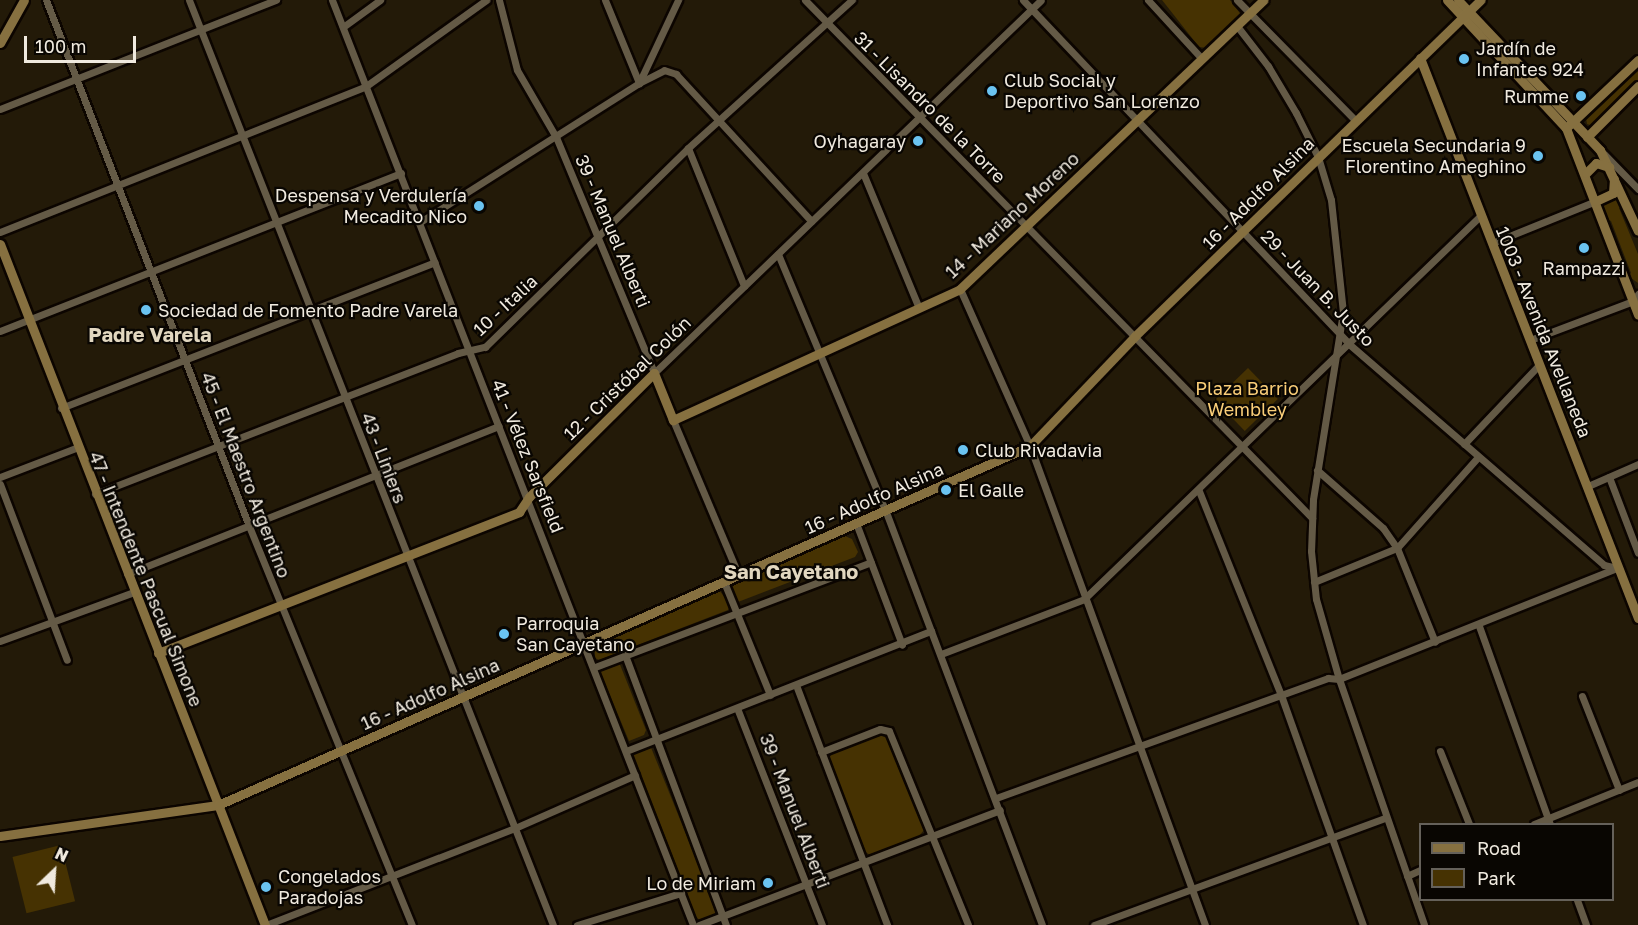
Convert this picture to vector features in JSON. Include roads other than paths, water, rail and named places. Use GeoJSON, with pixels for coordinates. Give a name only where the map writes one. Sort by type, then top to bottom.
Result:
{"type":"FeatureCollection","features":[{"type":"Feature","properties":{"kind":"street"},"geometry":{"type":"LineString","coordinates":[[0,43],[24,0]]}},
{"type":"Feature","properties":{"kind":"street","name":"45 - El Maestro Argentino"},"geometry":{"type":"LineString","coordinates":[[46,0],[249,526],[339,752],[412,925]]}},
{"type":"Feature","properties":{"kind":"street","name":"43 - Liniers"},"geometry":{"type":"LineString","coordinates":[[189,0],[311,309],[405,556],[553,925]]}},
{"type":"Feature","properties":{"kind":"street"},"geometry":{"type":"LineString","coordinates":[[0,109],[200,27],[276,0]]}},
{"type":"Feature","properties":{"kind":"street","name":"41 - Vélez Sarsfield"},"geometry":{"type":"LineString","coordinates":[[332,0],[529,497],[693,925]]}},
{"type":"Feature","properties":{"kind":"street"},"geometry":{"type":"LineString","coordinates":[[343,27],[380,0]]}},
{"type":"Feature","properties":{"kind":"street"},"geometry":{"type":"LineString","coordinates":[[0,231],[366,86],[486,0]]}},
{"type":"Feature","properties":{"kind":"street","name":"39 - Manuel Alberti"},"geometry":{"type":"LineString","coordinates":[[499,0],[517,70],[556,137],[739,576]]}},
{"type":"Feature","properties":{"kind":"street"},"geometry":{"type":"LineString","coordinates":[[605,0],[639,83]]}},
{"type":"Feature","properties":{"kind":"street"},"geometry":{"type":"LineString","coordinates":[[639,83],[678,0]]}},
{"type":"Feature","properties":{"kind":"street","name":"31 - Lisandro de la Torre"},"geometry":{"type":"LineString","coordinates":[[805,0],[1312,518]]}},
{"type":"Feature","properties":{"kind":"street","name":"10 - Italia"},"geometry":{"type":"LineString","coordinates":[[95,494],[458,353],[471,352],[485,347],[688,148],[852,0]]}},
{"type":"Feature","properties":{"kind":"street","name":"29 - Juan B. Justo"},"geometry":{"type":"LineString","coordinates":[[1023,0],[1349,344],[1604,565],[1617,568]]}},
{"type":"Feature","properties":{"kind":"street","name":"12 - Cristóbal Colón"},"geometry":{"type":"LineString","coordinates":[[158,653],[519,512],[529,497],[654,374],[1041,0]]}},
{"type":"Feature","properties":{"kind":"street"},"geometry":{"type":"LineString","coordinates":[[1148,0],[1202,59]]}},
{"type":"Feature","properties":{"kind":"street"},"geometry":{"type":"LineString","coordinates":[[1237,0],[1355,120]]}},
{"type":"Feature","properties":{"kind":"street","name":"14 - Mariano Moreno"},"geometry":{"type":"LineString","coordinates":[[673,420],[960,289],[1264,0]]}},
{"type":"Feature","properties":{"kind":"street"},"geometry":{"type":"LineString","coordinates":[[1447,0],[1466,14],[1569,125],[1587,137],[1638,189]]}},
{"type":"Feature","properties":{"kind":"street"},"geometry":{"type":"LineString","coordinates":[[1458,0],[1466,14]]}},
{"type":"Feature","properties":{"kind":"street","name":"16 - Adolfo Alsina"},"geometry":{"type":"LineString","coordinates":[[0,836],[38,828],[218,805],[886,512],[1030,446],[1135,336],[1480,0]]}},
{"type":"Feature","properties":{"kind":"street"},"geometry":{"type":"LineString","coordinates":[[1237,26],[1268,66],[1318,157],[1331,200],[1341,271],[1342,312],[1317,470],[1312,518],[1314,582],[1339,680],[1424,925]]}},
{"type":"Feature","properties":{"kind":"street","name":"1003 - Avenida Avellaneda"},"geometry":{"type":"LineString","coordinates":[[1420,58],[1638,618]]}},
{"type":"Feature","properties":{"kind":"street"},"geometry":{"type":"LineString","coordinates":[[1569,125],[1638,60]]}},
{"type":"Feature","properties":{"kind":"street"},"geometry":{"type":"LineString","coordinates":[[420,222],[639,83],[671,71],[811,221]]}},
{"type":"Feature","properties":{"kind":"street"},"geometry":{"type":"LineString","coordinates":[[1587,137],[1638,86]]}},
{"type":"Feature","properties":{"kind":"street"},"geometry":{"type":"LineString","coordinates":[[1569,125],[1596,201],[1635,298],[1638,315]]}},
{"type":"Feature","properties":{"kind":"street"},"geometry":{"type":"LineString","coordinates":[[688,148],[744,286]]}},
{"type":"Feature","properties":{"kind":"street"},"geometry":{"type":"LineString","coordinates":[[1600,150],[1638,231]]}},
{"type":"Feature","properties":{"kind":"street"},"geometry":{"type":"LineString","coordinates":[[1586,173],[1596,163],[1609,167]]}},
{"type":"Feature","properties":{"kind":"street"},"geometry":{"type":"LineString","coordinates":[[0,331],[401,173]]}},
{"type":"Feature","properties":{"kind":"street"},"geometry":{"type":"LineString","coordinates":[[863,173],[918,308]]}},
{"type":"Feature","properties":{"kind":"street"},"geometry":{"type":"LineString","coordinates":[[1492,243],[1613,193],[1614,178]]}},
{"type":"Feature","properties":{"kind":"street"},"geometry":{"type":"LineString","coordinates":[[941,654],[1084,599],[1199,491],[1242,446],[1480,216]]}},
{"type":"Feature","properties":{"kind":"street","name":"47 - Intendente Pascual Simone"},"geometry":{"type":"LineString","coordinates":[[0,244],[76,448],[265,925]]}},
{"type":"Feature","properties":{"kind":"street"},"geometry":{"type":"LineString","coordinates":[[778,254],[886,512],[996,798],[1042,925]]}},
{"type":"Feature","properties":{"kind":"street"},"geometry":{"type":"LineString","coordinates":[[61,408],[435,262]]}},
{"type":"Feature","properties":{"kind":"street"},"geometry":{"type":"LineString","coordinates":[[960,289],[1030,446],[1205,925]]}},
{"type":"Feature","properties":{"kind":"street"},"geometry":{"type":"LineString","coordinates":[[1530,340],[1635,298]]}},
{"type":"Feature","properties":{"kind":"street"},"geometry":{"type":"LineString","coordinates":[[1464,444],[1540,364]]}},
{"type":"Feature","properties":{"kind":"street"},"geometry":{"type":"LineString","coordinates":[[127,574],[499,426]]}},
{"type":"Feature","properties":{"kind":"street"},"geometry":{"type":"LineString","coordinates":[[0,477],[76,448]]}},
{"type":"Feature","properties":{"kind":"street"},"geometry":{"type":"LineString","coordinates":[[1314,582],[1397,548],[1478,457]]}},
{"type":"Feature","properties":{"kind":"street"},"geometry":{"type":"LineString","coordinates":[[1588,486],[1638,464]]}},
{"type":"Feature","properties":{"kind":"street"},"geometry":{"type":"LineString","coordinates":[[1317,470],[1383,528],[1397,548],[1436,642]]}},
{"type":"Feature","properties":{"kind":"street"},"geometry":{"type":"LineString","coordinates":[[1609,477],[1638,553]]}},
{"type":"Feature","properties":{"kind":"street"},"geometry":{"type":"LineString","coordinates":[[0,484],[67,660]]}},
{"type":"Feature","properties":{"kind":"street"},"geometry":{"type":"LineString","coordinates":[[1199,491],[1281,695],[1363,925]]}},
{"type":"Feature","properties":{"kind":"street"},"geometry":{"type":"LineString","coordinates":[[856,524],[902,645]]}},
{"type":"Feature","properties":{"kind":"street"},"geometry":{"type":"LineString","coordinates":[[595,667],[735,610],[871,562]]}},
{"type":"Feature","properties":{"kind":"street"},"geometry":{"type":"LineString","coordinates":[[996,798],[1328,678],[1339,680],[1479,626],[1617,568]]}},
{"type":"Feature","properties":{"kind":"street"},"geometry":{"type":"LineString","coordinates":[[724,582],[770,695]]}},
{"type":"Feature","properties":{"kind":"street"},"geometry":{"type":"LineString","coordinates":[[0,641],[134,592]]}},
{"type":"Feature","properties":{"kind":"street"},"geometry":{"type":"LineString","coordinates":[[1479,626],[1549,822],[1638,782]]}},
{"type":"Feature","properties":{"kind":"street"},"geometry":{"type":"LineString","coordinates":[[626,751],[902,645],[931,631]]}},
{"type":"Feature","properties":{"kind":"street"},"geometry":{"type":"LineString","coordinates":[[625,655],[654,740],[726,925]]}},
{"type":"Feature","properties":{"kind":"street"},"geometry":{"type":"LineString","coordinates":[[796,685],[887,925]]}},
{"type":"Feature","properties":{"kind":"street"},"geometry":{"type":"LineString","coordinates":[[1582,696],[1619,790]]}},
{"type":"Feature","properties":{"kind":"street","name":"39 - Manuel Alberti"},"geometry":{"type":"LineString","coordinates":[[737,708],[822,925]]}},
{"type":"Feature","properties":{"kind":"street"},"geometry":{"type":"LineString","coordinates":[[821,752],[880,729],[889,731],[968,925]]}},
{"type":"Feature","properties":{"kind":"street"},"geometry":{"type":"LineString","coordinates":[[1440,751],[1468,823]]}},
{"type":"Feature","properties":{"kind":"street"},"geometry":{"type":"LineString","coordinates":[[265,925],[514,828],[635,776]]}},
{"type":"Feature","properties":{"kind":"street"},"geometry":{"type":"LineString","coordinates":[[699,925],[1000,810]]}},
{"type":"Feature","properties":{"kind":"street"},"geometry":{"type":"LineString","coordinates":[[1094,925],[1385,818]]}},
{"type":"Feature","properties":{"kind":"street"},"geometry":{"type":"LineString","coordinates":[[1407,876],[1419,870]]}},
{"type":"Feature","properties":{"kind":"street"},"geometry":{"type":"LineString","coordinates":[[577,925],[681,893]]}},
{"type":"Feature","properties":{"kind":"street"},"geometry":{"type":"LineString","coordinates":[[1577,901],[1586,925]]}},
{"type":"Feature","properties":{"kind":"place","name":"Jardín de Infantes 924"},"geometry":{"type":"Point","coordinates":[1464,59]}},
{"type":"Feature","properties":{"kind":"place","name":"Club Social y Deportivo San Lorenzo"},"geometry":{"type":"Point","coordinates":[992,91]}},
{"type":"Feature","properties":{"kind":"place","name":"Rumme"},"geometry":{"type":"Point","coordinates":[1581,96]}},
{"type":"Feature","properties":{"kind":"place","name":"Oyhagaray"},"geometry":{"type":"Point","coordinates":[918,141]}},
{"type":"Feature","properties":{"kind":"place","name":"Escuela Secundaria 9 Florentino Ameghino"},"geometry":{"type":"Point","coordinates":[1538,156]}},
{"type":"Feature","properties":{"kind":"place","name":"Despensa y Verdulería Mecadito Nico"},"geometry":{"type":"Point","coordinates":[479,206]}},
{"type":"Feature","properties":{"kind":"place","name":"Rampazzi"},"geometry":{"type":"Point","coordinates":[1584,248]}},
{"type":"Feature","properties":{"kind":"place","name":"Sociedad de Fomento Padre Varela"},"geometry":{"type":"Point","coordinates":[146,310]}},
{"type":"Feature","properties":{"kind":"place","name":"Club Rivadavia"},"geometry":{"type":"Point","coordinates":[963,450]}},
{"type":"Feature","properties":{"kind":"place","name":"El Galle"},"geometry":{"type":"Point","coordinates":[946,490]}},
{"type":"Feature","properties":{"kind":"place","name":"Parroquia San Cayetano"},"geometry":{"type":"Point","coordinates":[504,634]}},
{"type":"Feature","properties":{"kind":"place","name":"Lo de Miriam"},"geometry":{"type":"Point","coordinates":[768,883]}},
{"type":"Feature","properties":{"kind":"place","name":"Congelados Paradojas"},"geometry":{"type":"Point","coordinates":[266,887]}},
{"type":"Feature","properties":{"kind":"district","name":"Padre Varela"},"geometry":{"type":"Point","coordinates":[150,334]}},
{"type":"Feature","properties":{"kind":"district","name":"San Cayetano"},"geometry":{"type":"Point","coordinates":[791,571]}},
{"type":"Feature","properties":{"kind":"park label","name":"Plaza Barrio Wembley"},"geometry":{"type":"Point","coordinates":[1247,399]}}]}
